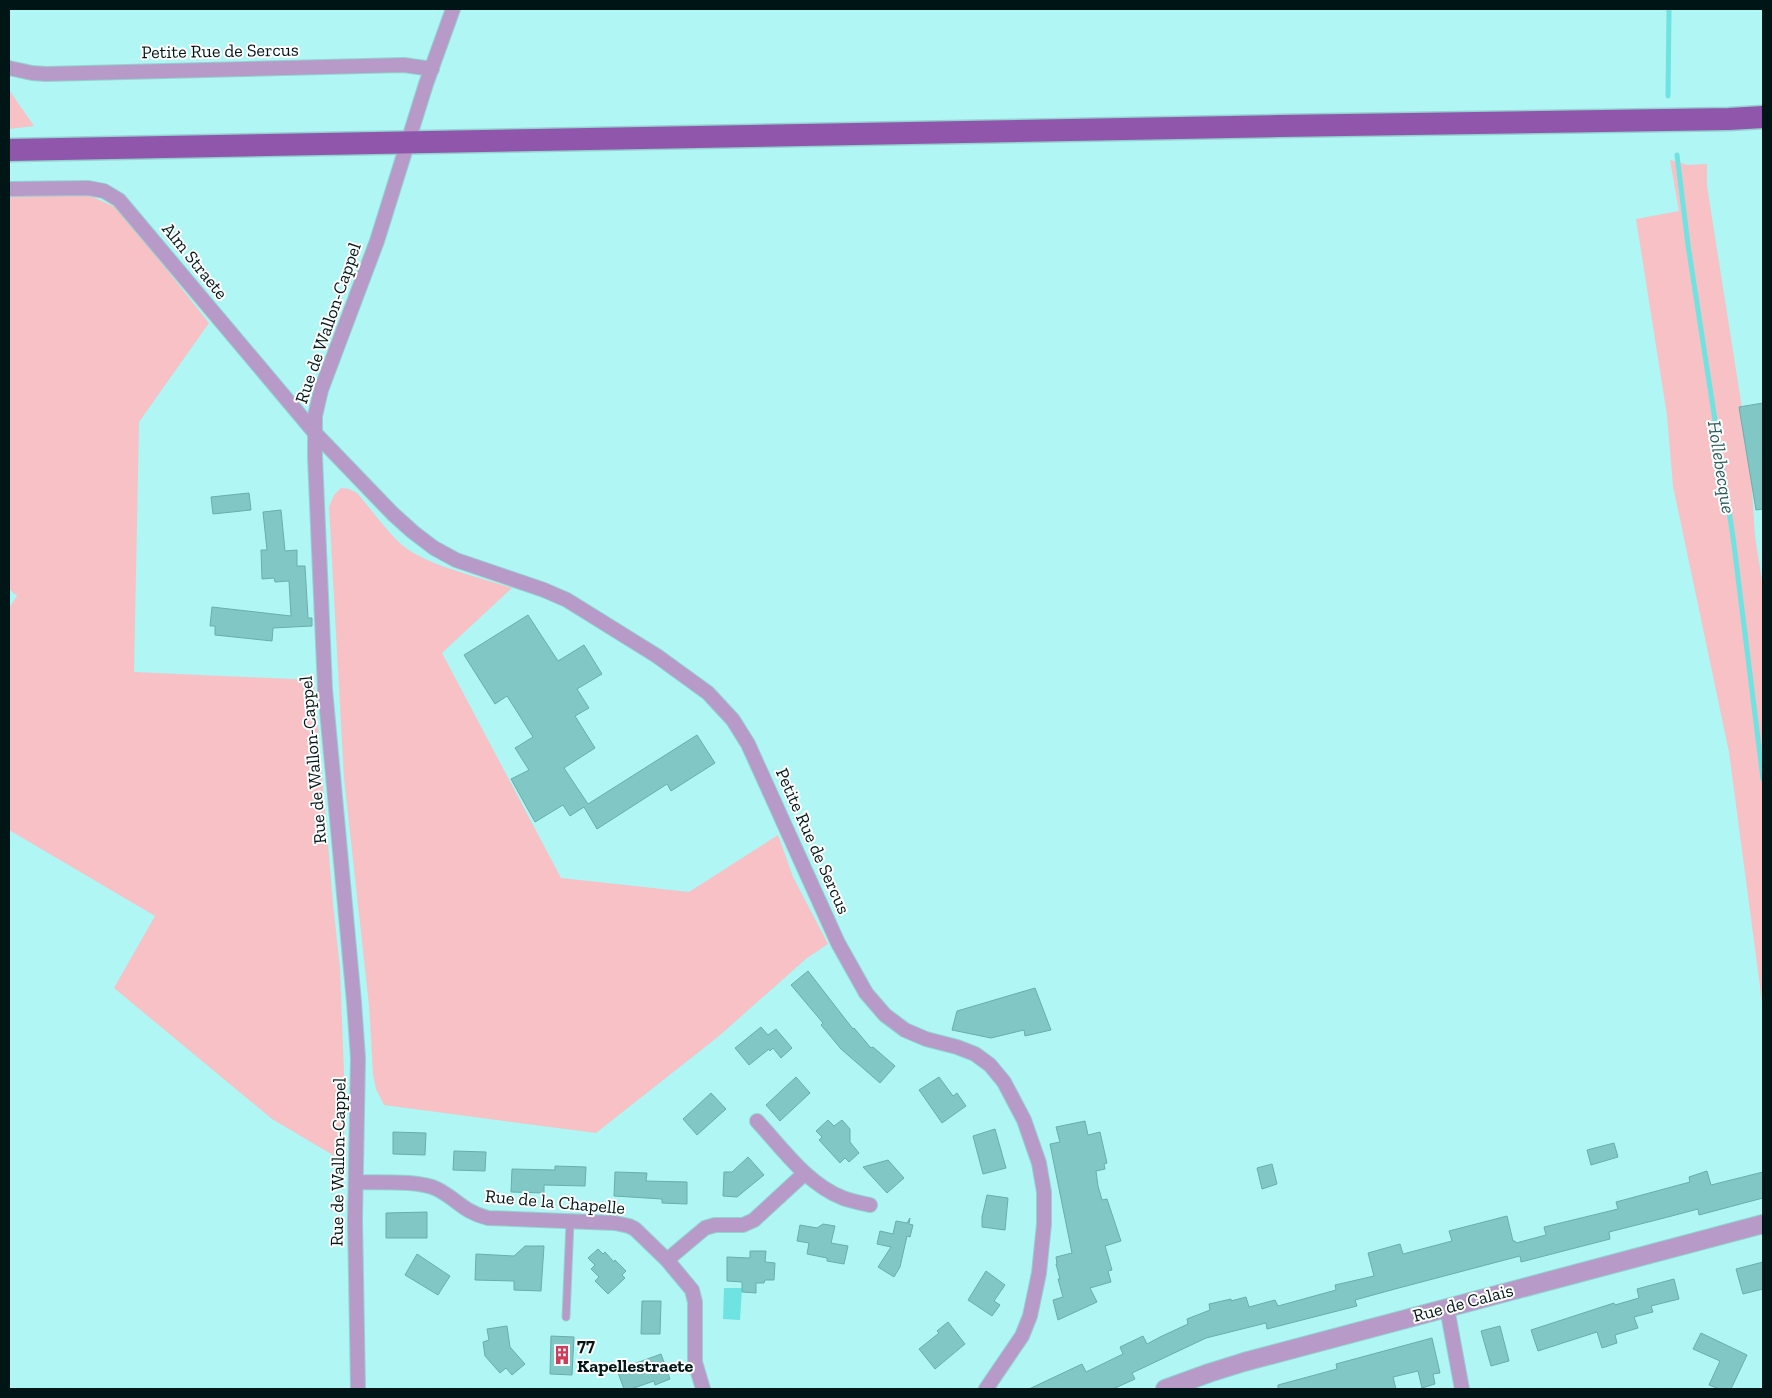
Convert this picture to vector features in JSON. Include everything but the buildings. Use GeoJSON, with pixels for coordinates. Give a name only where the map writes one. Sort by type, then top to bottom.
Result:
{"type":"FeatureCollection","features":[{"type":"Feature","properties":{"kind":"main road"},"geometry":{"type":"LineString","coordinates":[[9,150],[1763,117]]}},
{"type":"Feature","properties":{"kind":"main road"},"geometry":{"type":"LineString","coordinates":[[1729,119],[1763,122]]}},
{"type":"Feature","properties":{"kind":"street","name":"Rue de Wallon-Cappel"},"geometry":{"type":"LineString","coordinates":[[358,1389],[355,1234],[358,1058],[356,1018],[325,689],[315,416],[318,398],[363,281],[453,9]]}},
{"type":"Feature","properties":{"kind":"street","name":"Petite Rue de Sercus"},"geometry":{"type":"LineString","coordinates":[[9,68],[46,74],[399,66],[432,69]]}},
{"type":"Feature","properties":{"kind":"street","name":"Alm Straete"},"geometry":{"type":"LineString","coordinates":[[9,189],[88,188],[104,191],[120,200],[315,433]]}},
{"type":"Feature","properties":{"kind":"street","name":"Petite Rue de Sercus"},"geometry":{"type":"LineString","coordinates":[[315,433],[393,514],[434,548],[469,566],[544,590],[567,600],[657,656],[708,693],[732,720],[748,744],[838,943],[866,993],[885,1015],[904,1030],[975,1054],[990,1065],[1004,1082],[1024,1120],[1039,1163],[1044,1192],[1044,1224],[1040,1264],[1030,1316],[1022,1336],[986,1389]]}},
{"type":"Feature","properties":{"kind":"street"},"geometry":{"type":"LineString","coordinates":[[757,1121],[805,1173],[844,1199],[870,1204]]}},
{"type":"Feature","properties":{"kind":"street"},"geometry":{"type":"LineString","coordinates":[[668,1260],[705,1228],[715,1225],[743,1225],[754,1220],[805,1173]]}},
{"type":"Feature","properties":{"kind":"street","name":"Rue de la Chapelle"},"geometry":{"type":"LineString","coordinates":[[356,1182],[430,1186],[444,1193],[469,1212],[488,1218],[615,1223],[629,1226],[640,1232],[668,1260],[689,1286],[694,1296],[695,1362],[703,1389]]}},
{"type":"Feature","properties":{"kind":"street","name":"Rue de Calais"},"geometry":{"type":"LineString","coordinates":[[1166,1389],[1235,1365],[1763,1224]]}},
{"type":"Feature","properties":{"kind":"street"},"geometry":{"type":"LineString","coordinates":[[1447,1308],[1462,1389]]}},
{"type":"Feature","properties":{"kind":"lane"},"geometry":{"type":"LineString","coordinates":[[566,1317],[570,1222]]}},
{"type":"Feature","properties":{"kind":"shaded area"},"geometry":{"type":"Polygon","coordinates":[[[9,90],[34,126],[9,129],[9,90]]]}},
{"type":"Feature","properties":{"kind":"shaded area"},"geometry":{"type":"Polygon","coordinates":[[[1670,160],[1688,165],[1707,164],[1707,186],[1750,459],[1755,536],[1763,588],[1763,1009],[1729,752],[1673,486],[1667,415],[1636,219],[1679,211],[1670,160]]]}},
{"type":"Feature","properties":{"kind":"shaded area"},"geometry":{"type":"Polygon","coordinates":[[[82,192],[119,209],[209,323],[139,422],[134,672],[314,680],[340,969],[345,1101],[343,1161],[272,1119],[114,988],[155,916],[9,830],[9,608],[17,596],[9,589],[9,196],[82,192]]]}},
{"type":"Feature","properties":{"kind":"shaded area"},"geometry":{"type":"Polygon","coordinates":[[[341,488],[357,493],[391,534],[412,552],[439,565],[512,588],[442,653],[561,878],[689,892],[778,835],[793,877],[828,944],[807,958],[719,1036],[596,1133],[384,1105],[376,1089],[373,1074],[369,1005],[344,778],[329,507],[334,495],[341,488]]]}},
{"type":"Feature","properties":{"kind":"water"},"geometry":{"type":"Polygon","coordinates":[[[724,1288],[742,1288],[740,1320],[723,1319],[724,1288]]]}},
{"type":"Feature","properties":{"kind":"waterway","name":"Hollebecque"},"geometry":{"type":"LineString","coordinates":[[1668,96],[1669,9]]}},
{"type":"Feature","properties":{"kind":"waterway","name":"Hollebecque"},"geometry":{"type":"LineString","coordinates":[[1677,155],[1688,245],[1733,537],[1763,779]]}},
{"type":"Feature","properties":{"kind":"place","name":"77 Kapellestraete"},"geometry":{"type":"Point","coordinates":[562,1355]}}]}
